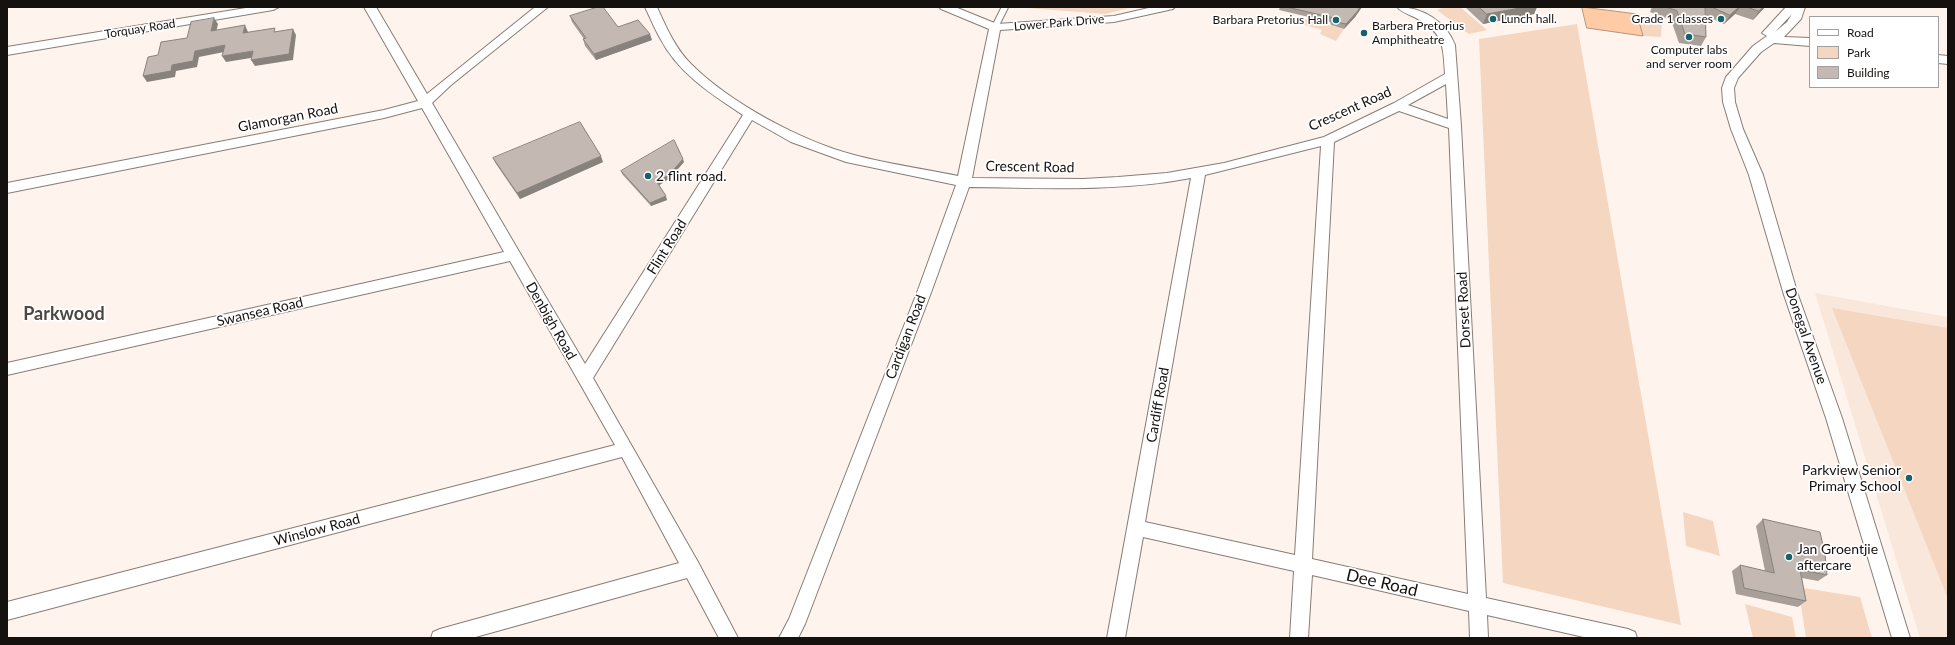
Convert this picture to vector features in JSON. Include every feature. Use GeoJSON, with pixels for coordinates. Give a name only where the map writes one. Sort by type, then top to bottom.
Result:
{"type":"FeatureCollection","features":[{"type":"Feature","properties":{"kind":"street","name":"Torquay Road"},"geometry":{"type":"LineString","coordinates":[[7,51],[273,7]]}},
{"type":"Feature","properties":{"kind":"street","name":"Denbigh Road"},"geometry":{"type":"LineString","coordinates":[[370,7],[424,103],[626,449],[729,638]]}},
{"type":"Feature","properties":{"kind":"street","name":"Glamorgan Road"},"geometry":{"type":"LineString","coordinates":[[7,188],[376,116],[424,103],[447,82],[542,7]]}},
{"type":"Feature","properties":{"kind":"street","name":"Crescent Road"},"geometry":{"type":"LineString","coordinates":[[651,7],[666,39],[686,66],[713,90],[750,114],[796,139],[851,159],[964,182],[1083,184],[1145,180],[1199,172],[1258,159],[1328,140],[1398,106],[1450,76]]}},
{"type":"Feature","properties":{"kind":"street"},"geometry":{"type":"LineString","coordinates":[[945,7],[995,27]]}},
{"type":"Feature","properties":{"kind":"street","name":"Lower Park Drive"},"geometry":{"type":"LineString","coordinates":[[995,27],[1036,26],[1114,19],[1169,7]]}},
{"type":"Feature","properties":{"kind":"street","name":"Dorset Road"},"geometry":{"type":"LineString","coordinates":[[1403,7],[1433,24],[1445,34],[1449,45],[1450,76],[1455,126],[1479,638]]}},
{"type":"Feature","properties":{"kind":"street","name":"Donegal Avenue"},"geometry":{"type":"LineString","coordinates":[[1799,9],[1797,17],[1770,38],[1732,77],[1728,88],[1729,102],[1737,129],[1756,175],[1791,295],[1834,418],[1901,638]]}},
{"type":"Feature","properties":{"kind":"street","name":"Cardigan Road"},"geometry":{"type":"LineString","coordinates":[[788,638],[796,624],[964,182],[995,27]]}},
{"type":"Feature","properties":{"kind":"street"},"geometry":{"type":"LineString","coordinates":[[1770,38],[1809,42]]}},
{"type":"Feature","properties":{"kind":"street"},"geometry":{"type":"LineString","coordinates":[[1398,106],[1455,126]]}},
{"type":"Feature","properties":{"kind":"street","name":"Flint Road"},"geometry":{"type":"LineString","coordinates":[[584,379],[750,114]]}},
{"type":"Feature","properties":{"kind":"street"},"geometry":{"type":"LineString","coordinates":[[1299,638],[1328,140]]}},
{"type":"Feature","properties":{"kind":"street","name":"Cardiff Road"},"geometry":{"type":"LineString","coordinates":[[1116,638],[1199,172]]}},
{"type":"Feature","properties":{"kind":"street","name":"Swansea Road"},"geometry":{"type":"LineString","coordinates":[[7,369],[513,255]]}},
{"type":"Feature","properties":{"kind":"street","name":"Winslow Road"},"geometry":{"type":"LineString","coordinates":[[7,611],[626,449]]}},
{"type":"Feature","properties":{"kind":"street","name":"Dee Road"},"geometry":{"type":"LineString","coordinates":[[1136,528],[1628,638]]}},
{"type":"Feature","properties":{"kind":"street"},"geometry":{"type":"LineString","coordinates":[[440,638],[692,568]]}},
{"type":"Feature","properties":{"kind":"lane"},"geometry":{"type":"LineString","coordinates":[[995,27],[1005,7]]}},
{"type":"Feature","properties":{"kind":"shaded area"},"geometry":{"type":"Polygon","coordinates":[[[1582,7],[1637,14],[1643,36],[1587,28],[1582,7]]]}},
{"type":"Feature","properties":{"kind":"shaded area","name":"Parkview Senior Primary School"},"geometry":{"type":"Polygon","coordinates":[[[1815,293],[1948,317],[1948,638],[1920,638],[1815,293]]]}},
{"type":"Feature","properties":{"kind":"green space"},"geometry":{"type":"Polygon","coordinates":[[[1014,7],[1133,7],[1105,14],[1014,7]]]}},
{"type":"Feature","properties":{"kind":"green space"},"geometry":{"type":"Polygon","coordinates":[[[1445,7],[1460,7],[1487,30],[1469,34],[1437,10],[1445,7]]]}},
{"type":"Feature","properties":{"kind":"green space"},"geometry":{"type":"Polygon","coordinates":[[[1298,17],[1344,29],[1336,41],[1320,34],[1322,30],[1294,22],[1298,17]]]}},
{"type":"Feature","properties":{"kind":"green space"},"geometry":{"type":"Polygon","coordinates":[[[1638,17],[1662,20],[1661,37],[1643,36],[1638,17]]]}},
{"type":"Feature","properties":{"kind":"green space"},"geometry":{"type":"Polygon","coordinates":[[[1577,24],[1681,625],[1503,583],[1479,39],[1577,24]]]}},
{"type":"Feature","properties":{"kind":"green space","name":"Parkview Senior Primary School"},"geometry":{"type":"Polygon","coordinates":[[[1832,308],[1948,328],[1948,599],[1832,308]]]}},
{"type":"Feature","properties":{"kind":"green space"},"geometry":{"type":"Polygon","coordinates":[[[1683,512],[1713,521],[1720,556],[1686,546],[1683,512]]]}},
{"type":"Feature","properties":{"kind":"green space"},"geometry":{"type":"Polygon","coordinates":[[[1798,587],[1860,597],[1872,638],[1806,638],[1798,587]]]}},
{"type":"Feature","properties":{"kind":"green space"},"geometry":{"type":"Polygon","coordinates":[[[1745,604],[1792,617],[1796,638],[1753,638],[1745,604]]]}},
{"type":"Feature","properties":{"kind":"building"},"geometry":{"type":"Polygon","coordinates":[[[598,7],[603,7],[618,27],[638,20],[650,34],[594,54],[583,39],[586,38],[570,16],[598,7]]]}},
{"type":"Feature","properties":{"kind":"building"},"geometry":{"type":"Polygon","coordinates":[[[1287,7],[1360,7],[1346,24],[1332,21],[1332,18],[1287,7]]]}},
{"type":"Feature","properties":{"kind":"building"},"geometry":{"type":"Polygon","coordinates":[[[1479,7],[1525,7],[1487,14],[1479,7]]]}},
{"type":"Feature","properties":{"kind":"building"},"geometry":{"type":"Polygon","coordinates":[[[1666,7],[1705,7],[1706,37],[1685,34],[1677,11],[1666,7]]]}},
{"type":"Feature","properties":{"kind":"building"},"geometry":{"type":"Polygon","coordinates":[[[1712,7],[1739,7],[1730,15],[1712,7]]]}},
{"type":"Feature","properties":{"kind":"building"},"geometry":{"type":"Polygon","coordinates":[[[1747,7],[1763,7],[1759,11],[1747,7]]]}},
{"type":"Feature","properties":{"kind":"building"},"geometry":{"type":"Polygon","coordinates":[[[214,18],[211,31],[245,25],[243,33],[275,28],[274,32],[293,29],[289,54],[251,60],[253,51],[222,56],[225,45],[195,51],[193,61],[172,65],[171,71],[143,76],[148,57],[158,55],[161,42],[187,38],[191,22],[214,18]]]}},
{"type":"Feature","properties":{"kind":"building"},"geometry":{"type":"Polygon","coordinates":[[[580,122],[601,156],[517,193],[493,158],[580,122]]]}},
{"type":"Feature","properties":{"kind":"building","name":"2 flint road."},"geometry":{"type":"Polygon","coordinates":[[[674,140],[683,159],[669,175],[657,182],[666,196],[650,203],[621,171],[674,140]]]}},
{"type":"Feature","properties":{"kind":"building"},"geometry":{"type":"Polygon","coordinates":[[[1763,519],[1820,532],[1825,554],[1827,575],[1800,570],[1806,601],[1744,588],[1740,565],[1774,573],[1763,519]]]}},
{"type":"Feature","properties":{"kind":"place","name":"Lunch hall."},"geometry":{"type":"Point","coordinates":[1493,19]}},
{"type":"Feature","properties":{"kind":"place","name":"Grade 1 classes"},"geometry":{"type":"Point","coordinates":[1721,19]}},
{"type":"Feature","properties":{"kind":"place","name":"Barbara Pretorius Hall"},"geometry":{"type":"Point","coordinates":[1336,20]}},
{"type":"Feature","properties":{"kind":"place","name":"Barbera Pretorius Amphitheatre"},"geometry":{"type":"Point","coordinates":[1364,33]}},
{"type":"Feature","properties":{"kind":"place","name":"Computer labs and server room"},"geometry":{"type":"Point","coordinates":[1689,37]}},
{"type":"Feature","properties":{"kind":"place","name":"2 flint road."},"geometry":{"type":"Point","coordinates":[648,176]}},
{"type":"Feature","properties":{"kind":"place","name":"Parkview Senior Primary School"},"geometry":{"type":"Point","coordinates":[1909,478]}},
{"type":"Feature","properties":{"kind":"place","name":"Jan Groentjie aftercare"},"geometry":{"type":"Point","coordinates":[1789,557]}},
{"type":"Feature","properties":{"kind":"district","name":"Parkwood"},"geometry":{"type":"Point","coordinates":[64,314]}}]}
